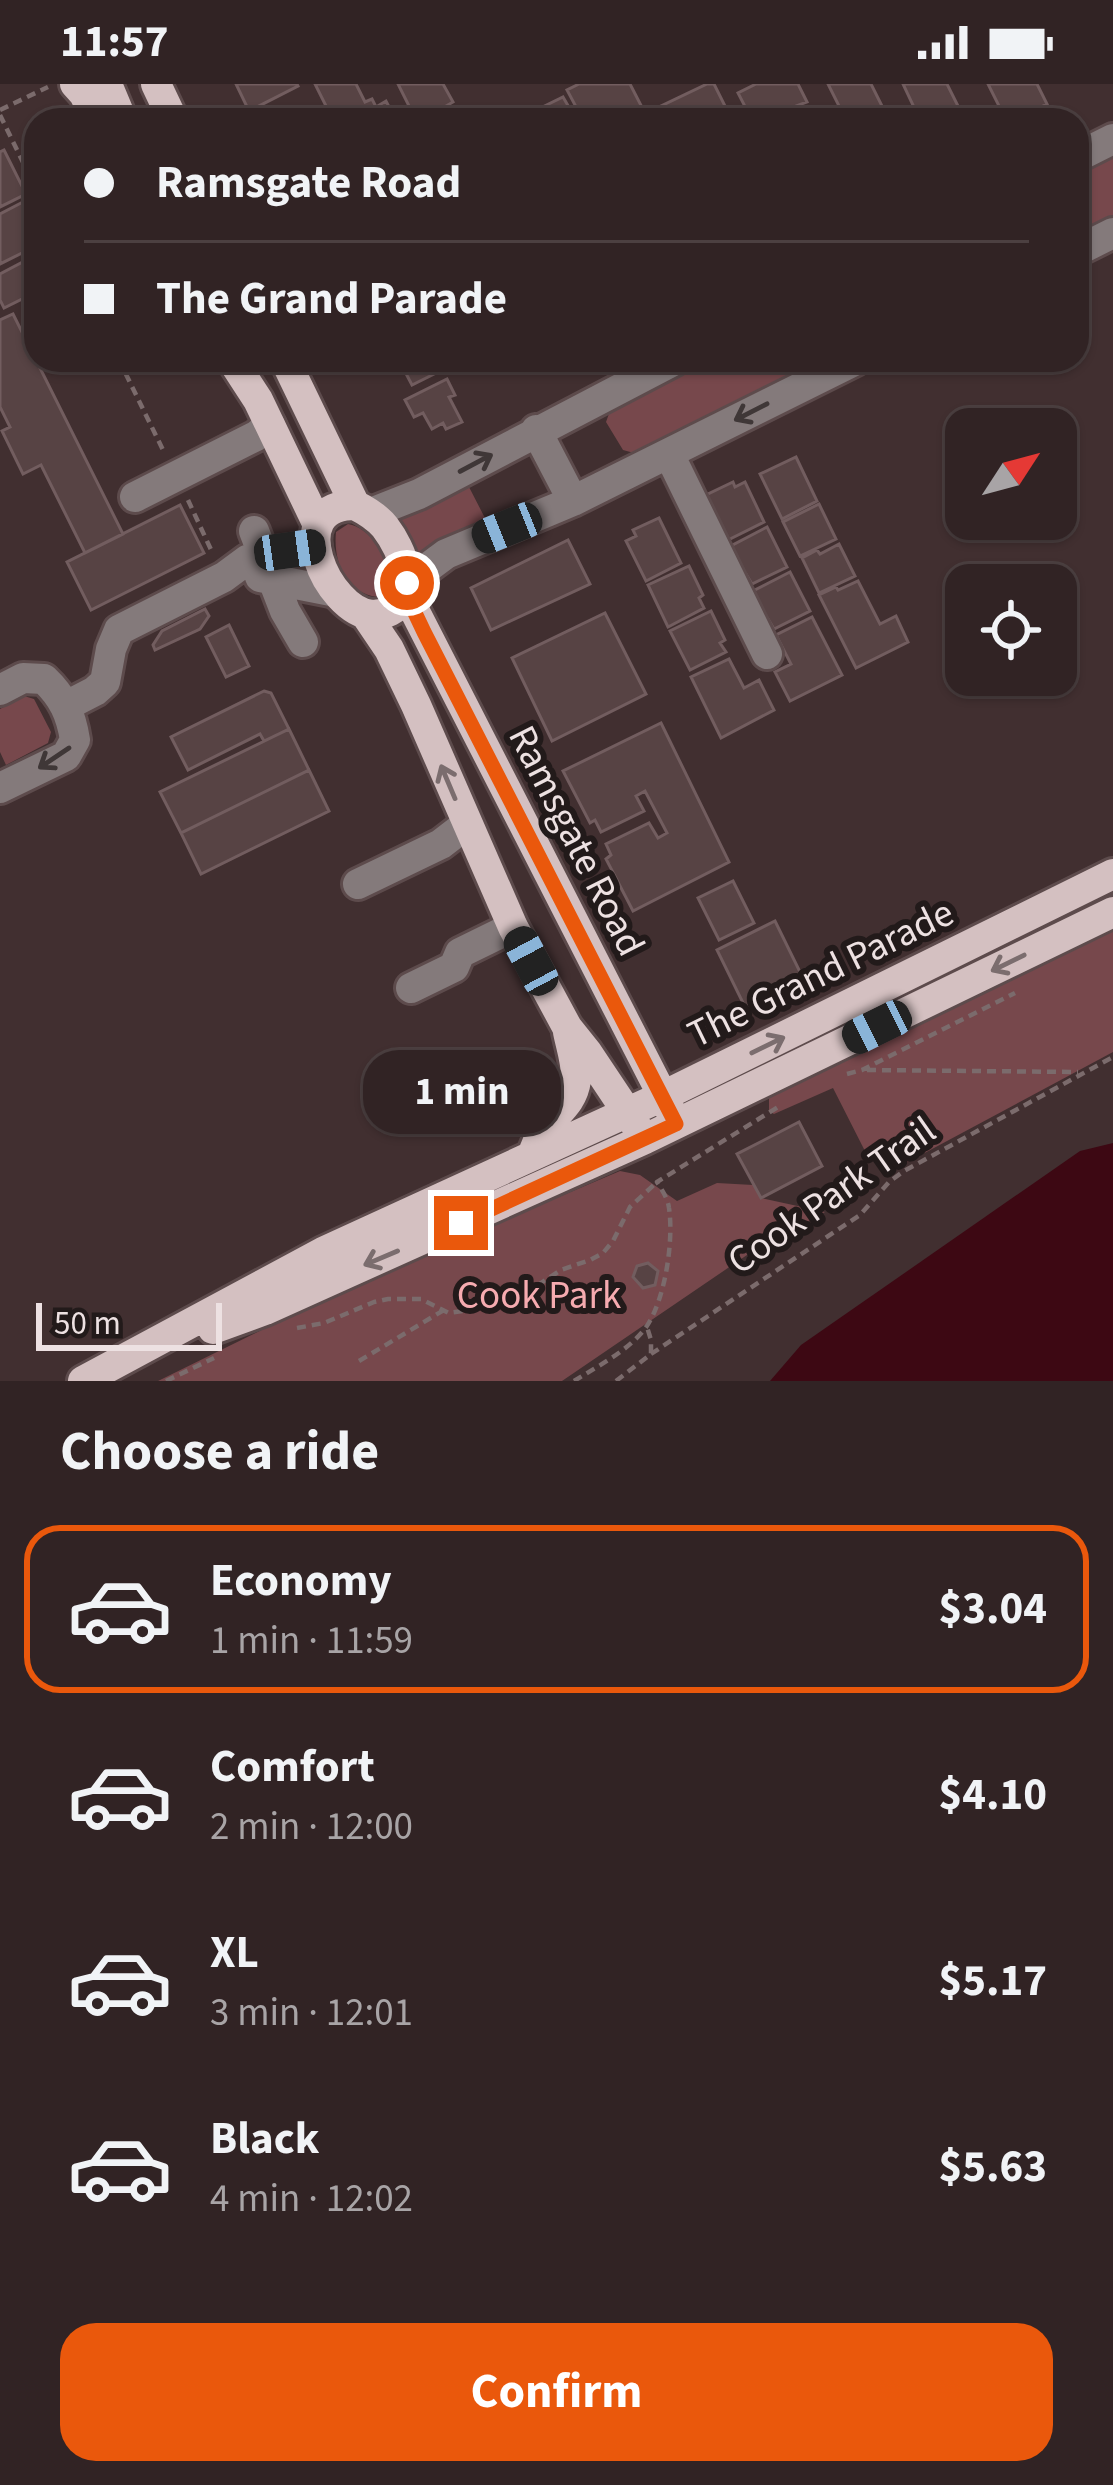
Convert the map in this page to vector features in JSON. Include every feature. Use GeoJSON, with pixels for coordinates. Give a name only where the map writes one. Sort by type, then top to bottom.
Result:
{"type":"FeatureCollection","features":[{"type":"Feature","properties":{"kind":"main road"},"geometry":{"type":"LineString","coordinates":[[239,372],[264,412],[316,535],[327,577],[348,604],[366,615],[389,649],[513,927],[567,1027],[645,1139]]}},
{"type":"Feature","properties":{"kind":"main road"},"geometry":{"type":"LineString","coordinates":[[264,412],[289,372]]}},
{"type":"Feature","properties":{"kind":"main road"},"geometry":{"type":"LineString","coordinates":[[291,372],[363,509],[383,524],[396,544],[407,588],[398,606],[366,615]]}},
{"type":"Feature","properties":{"kind":"main road"},"geometry":{"type":"LineString","coordinates":[[316,535],[335,507],[363,509]]}},
{"type":"Feature","properties":{"kind":"main road","name":"Ramsgate Road"},"geometry":{"type":"LineString","coordinates":[[407,588],[670,1110]]}},
{"type":"Feature","properties":{"kind":"main road","name":"The Grand Parade"},"geometry":{"type":"LineString","coordinates":[[112,1366],[265,1310],[645,1139],[670,1110],[1113,874]]}},
{"type":"Feature","properties":{"kind":"main road","name":"The Grand Parade"},"geometry":{"type":"LineString","coordinates":[[83,1381],[323,1252],[532,1155],[627,1113],[670,1110],[1113,912]]}},
{"type":"Feature","properties":{"kind":"main road"},"geometry":{"type":"LineString","coordinates":[[532,1155],[543,1130],[568,1103],[576,1080],[567,1027]]}},
{"type":"Feature","properties":{"kind":"street"},"geometry":{"type":"LineString","coordinates":[[363,509],[419,494],[651,372]]}},
{"type":"Feature","properties":{"kind":"street"},"geometry":{"type":"LineString","coordinates":[[407,588],[446,554],[573,501],[832,372]]}},
{"type":"Feature","properties":{"kind":"street"},"geometry":{"type":"LineString","coordinates":[[136,497],[256,436],[264,412]]}},
{"type":"Feature","properties":{"kind":"street"},"geometry":{"type":"LineString","coordinates":[[536,430],[573,501]]}},
{"type":"Feature","properties":{"kind":"street"},"geometry":{"type":"LineString","coordinates":[[669,454],[767,654]]}},
{"type":"Feature","properties":{"kind":"street"},"geometry":{"type":"LineString","coordinates":[[66,706],[105,682],[119,630],[224,577],[249,575],[263,554],[316,535]]}},
{"type":"Feature","properties":{"kind":"street"},"geometry":{"type":"LineString","coordinates":[[263,554],[336,592]]}},
{"type":"Feature","properties":{"kind":"street"},"geometry":{"type":"LineString","coordinates":[[263,554],[285,611],[304,642]]}},
{"type":"Feature","properties":{"kind":"street"},"geometry":{"type":"LineString","coordinates":[[0,690],[23,678],[44,679],[66,706],[76,740],[66,756],[0,788]]}},
{"type":"Feature","properties":{"kind":"street"},"geometry":{"type":"LineString","coordinates":[[358,884],[441,844],[466,824]]}},
{"type":"Feature","properties":{"kind":"street"},"geometry":{"type":"LineString","coordinates":[[411,988],[454,967],[460,953],[513,927]]}},
{"type":"Feature","properties":{"kind":"path"},"geometry":{"type":"LineString","coordinates":[[24,164],[0,113],[53,84]]}},
{"type":"Feature","properties":{"kind":"path"},"geometry":{"type":"LineString","coordinates":[[844,1075],[1029,986]]}},
{"type":"Feature","properties":{"kind":"path","name":"Cook Park Trail"},"geometry":{"type":"LineString","coordinates":[[616,1381],[718,1307],[860,1215],[904,1171],[1113,1057]]}},
{"type":"Feature","properties":{"kind":"path"},"geometry":{"type":"LineString","coordinates":[[862,1070],[1083,1072]]}},
{"type":"Feature","properties":{"kind":"path"},"geometry":{"type":"LineString","coordinates":[[290,1329],[325,1323],[388,1299],[422,1299],[449,1313],[509,1304],[561,1270],[603,1252],[630,1207],[658,1182],[792,1100]]}},
{"type":"Feature","properties":{"kind":"path"},"geometry":{"type":"LineString","coordinates":[[574,1381],[619,1353],[646,1327],[658,1300],[667,1267],[669,1205],[658,1182]]}},
{"type":"Feature","properties":{"kind":"path"},"geometry":{"type":"LineString","coordinates":[[359,1361],[443,1310]]}},
{"type":"Feature","properties":{"kind":"path"},"geometry":{"type":"LineString","coordinates":[[646,1327],[651,1354]]}},
{"type":"Feature","properties":{"kind":"path"},"geometry":{"type":"LineString","coordinates":[[166,1381],[223,1353]]}},
{"type":"Feature","properties":{"kind":"green space"},"geometry":{"type":"Polygon","coordinates":[[[1113,158],[1113,216],[1089,227],[1089,170],[1113,158]]]}},
{"type":"Feature","properties":{"kind":"green space"},"geometry":{"type":"Polygon","coordinates":[[[684,372],[796,372],[634,453],[623,450],[606,422],[611,408],[684,372]]]}},
{"type":"Feature","properties":{"kind":"green space"},"geometry":{"type":"Polygon","coordinates":[[[465,484],[485,526],[417,563],[394,514],[465,484]]]}},
{"type":"Feature","properties":{"kind":"green space"},"geometry":{"type":"Polygon","coordinates":[[[348,524],[374,540],[385,559],[387,590],[377,597],[357,589],[339,564],[336,532],[348,524]]]}},
{"type":"Feature","properties":{"kind":"green space"},"geometry":{"type":"Polygon","coordinates":[[[24,696],[34,699],[51,732],[48,743],[6,765],[0,752],[0,709],[24,696]]]}},
{"type":"Feature","properties":{"kind":"green space"},"geometry":{"type":"Polygon","coordinates":[[[1113,921],[1113,1052],[891,1171],[883,1154],[869,1159],[833,1088],[774,1114],[769,1111],[769,1094],[1113,921]]]}},
{"type":"Feature","properties":{"kind":"green space","name":"Cook Park"},"geometry":{"type":"Polygon","coordinates":[[[620,1171],[640,1175],[677,1201],[717,1183],[753,1185],[761,1198],[825,1212],[747,1255],[562,1381],[158,1381],[361,1281],[620,1171]]]}},
{"type":"Feature","properties":{"kind":"shaded area"},"geometry":{"type":"Polygon","coordinates":[[[1113,1143],[1113,1381],[770,1381],[801,1345],[1080,1151],[1113,1143]]]}},
{"type":"Feature","properties":{"kind":"building"},"geometry":{"type":"Polygon","coordinates":[[[236,84],[298,86],[255,108],[248,108],[236,84]]]}},
{"type":"Feature","properties":{"kind":"building"},"geometry":{"type":"Polygon","coordinates":[[[315,84],[356,84],[365,102],[372,99],[376,107],[386,101],[390,108],[327,108],[315,84]]]}},
{"type":"Feature","properties":{"kind":"building"},"geometry":{"type":"Polygon","coordinates":[[[398,84],[443,84],[453,102],[443,108],[410,108],[398,84]]]}},
{"type":"Feature","properties":{"kind":"building"},"geometry":{"type":"Polygon","coordinates":[[[579,84],[630,84],[642,108],[577,108],[567,90],[579,84]]]}},
{"type":"Feature","properties":{"kind":"building"},"geometry":{"type":"Polygon","coordinates":[[[714,84],[726,108],[660,108],[714,84]]]}},
{"type":"Feature","properties":{"kind":"building"},"geometry":{"type":"Polygon","coordinates":[[[756,84],[798,84],[807,102],[791,108],[746,108],[738,93],[756,84]]]}},
{"type":"Feature","properties":{"kind":"building"},"geometry":{"type":"Polygon","coordinates":[[[828,84],[871,84],[883,108],[840,108],[828,84]]]}},
{"type":"Feature","properties":{"kind":"building"},"geometry":{"type":"Polygon","coordinates":[[[903,84],[947,84],[959,108],[914,108],[903,84]]]}},
{"type":"Feature","properties":{"kind":"building"},"geometry":{"type":"Polygon","coordinates":[[[988,84],[1037,84],[1047,104],[1038,108],[1000,108],[988,84]]]}},
{"type":"Feature","properties":{"kind":"building"},"geometry":{"type":"Polygon","coordinates":[[[563,97],[569,108],[541,108],[563,97]]]}},
{"type":"Feature","properties":{"kind":"building"},"geometry":{"type":"Polygon","coordinates":[[[4,150],[24,195],[0,207],[0,152],[4,150]]]}},
{"type":"Feature","properties":{"kind":"building"},"geometry":{"type":"Polygon","coordinates":[[[24,204],[24,252],[0,264],[0,214],[24,204]]]}},
{"type":"Feature","properties":{"kind":"building"},"geometry":{"type":"Polygon","coordinates":[[[24,261],[24,298],[4,308],[0,300],[0,274],[24,261]]]}},
{"type":"Feature","properties":{"kind":"building"},"geometry":{"type":"Polygon","coordinates":[[[13,314],[24,336],[24,372],[42,372],[123,534],[85,553],[41,465],[23,474],[2,431],[10,427],[0,407],[0,320],[13,314]]]}},
{"type":"Feature","properties":{"kind":"building"},"geometry":{"type":"Polygon","coordinates":[[[405,372],[438,372],[412,385],[405,372]]]}},
{"type":"Feature","properties":{"kind":"building"},"geometry":{"type":"Polygon","coordinates":[[[447,379],[455,395],[449,397],[462,422],[432,429],[423,413],[414,417],[405,400],[447,379]]]}},
{"type":"Feature","properties":{"kind":"building"},"geometry":{"type":"Polygon","coordinates":[[[796,457],[817,501],[782,519],[760,474],[796,457]]]}},
{"type":"Feature","properties":{"kind":"building"},"geometry":{"type":"Polygon","coordinates":[[[733,482],[735,487],[745,482],[764,522],[728,540],[706,495],[733,482]]]}},
{"type":"Feature","properties":{"kind":"building"},"geometry":{"type":"Polygon","coordinates":[[[819,504],[836,539],[800,556],[783,522],[819,504]]]}},
{"type":"Feature","properties":{"kind":"building"},"geometry":{"type":"Polygon","coordinates":[[[180,505],[204,553],[91,610],[67,562],[180,505]]]}},
{"type":"Feature","properties":{"kind":"building"},"geometry":{"type":"Polygon","coordinates":[[[659,518],[681,563],[646,581],[626,541],[636,536],[633,530],[659,518]]]}},
{"type":"Feature","properties":{"kind":"building"},"geometry":{"type":"Polygon","coordinates":[[[767,527],[787,567],[752,584],[746,574],[741,576],[727,548],[767,527]]]}},
{"type":"Feature","properties":{"kind":"building"},"geometry":{"type":"Polygon","coordinates":[[[568,540],[590,584],[491,630],[471,588],[568,540]]]}},
{"type":"Feature","properties":{"kind":"building"},"geometry":{"type":"Polygon","coordinates":[[[839,544],[855,576],[819,593],[802,558],[839,544]]]}},
{"type":"Feature","properties":{"kind":"building"},"geometry":{"type":"Polygon","coordinates":[[[689,566],[704,608],[668,627],[648,585],[689,566]]]}},
{"type":"Feature","properties":{"kind":"building"},"geometry":{"type":"Polygon","coordinates":[[[790,572],[810,611],[774,629],[768,619],[764,621],[749,593],[790,572]]]}},
{"type":"Feature","properties":{"kind":"building"},"geometry":{"type":"Polygon","coordinates":[[[858,581],[880,624],[896,616],[908,642],[856,668],[819,595],[858,581]]]}},
{"type":"Feature","properties":{"kind":"building"},"geometry":{"type":"Polygon","coordinates":[[[205,609],[209,616],[200,629],[155,650],[153,645],[162,631],[205,609]]]}},
{"type":"Feature","properties":{"kind":"building"},"geometry":{"type":"Polygon","coordinates":[[[711,611],[726,652],[690,670],[670,631],[711,611]]]}},
{"type":"Feature","properties":{"kind":"building"},"geometry":{"type":"Polygon","coordinates":[[[605,613],[646,694],[552,741],[512,658],[605,613]]]}},
{"type":"Feature","properties":{"kind":"building"},"geometry":{"type":"Polygon","coordinates":[[[812,617],[842,675],[790,701],[775,672],[791,664],[776,635],[812,617]]]}},
{"type":"Feature","properties":{"kind":"building"},"geometry":{"type":"Polygon","coordinates":[[[229,625],[249,666],[226,677],[206,637],[229,625]]]}},
{"type":"Feature","properties":{"kind":"building"},"geometry":{"type":"Polygon","coordinates":[[[729,659],[744,688],[759,680],[774,710],[721,738],[691,677],[729,659]]]}},
{"type":"Feature","properties":{"kind":"building"},"geometry":{"type":"Polygon","coordinates":[[[264,691],[271,693],[289,729],[264,741],[260,734],[188,770],[171,737],[264,691]]]}},
{"type":"Feature","properties":{"kind":"building"},"geometry":{"type":"Polygon","coordinates":[[[661,723],[729,862],[633,911],[606,859],[611,855],[606,844],[649,823],[658,838],[667,833],[645,791],[636,796],[644,811],[601,832],[595,820],[590,823],[563,771],[661,723]]]}},
{"type":"Feature","properties":{"kind":"building"},"geometry":{"type":"Polygon","coordinates":[[[289,729],[309,770],[181,833],[160,792],[289,729]]]}},
{"type":"Feature","properties":{"kind":"building"},"geometry":{"type":"Polygon","coordinates":[[[309,770],[329,811],[201,874],[181,833],[309,770]]]}},
{"type":"Feature","properties":{"kind":"building"},"geometry":{"type":"Polygon","coordinates":[[[733,881],[754,923],[719,940],[698,898],[733,881]]]}},
{"type":"Feature","properties":{"kind":"building"},"geometry":{"type":"Polygon","coordinates":[[[775,921],[803,978],[745,1007],[717,950],[775,921]]]}},
{"type":"Feature","properties":{"kind":"building"},"geometry":{"type":"Polygon","coordinates":[[[799,1122],[822,1166],[761,1198],[737,1154],[799,1122]]]}},
{"type":"Feature","properties":{"kind":"building"},"geometry":{"type":"Polygon","coordinates":[[[648,1263],[658,1271],[655,1285],[643,1288],[633,1277],[637,1266],[648,1263]]]}},
{"type":"Feature","properties":{"kind":"route"},"geometry":{"type":"LineString","coordinates":[[407,583],[406,594],[424,632],[676,1124],[461,1223]]}}]}
